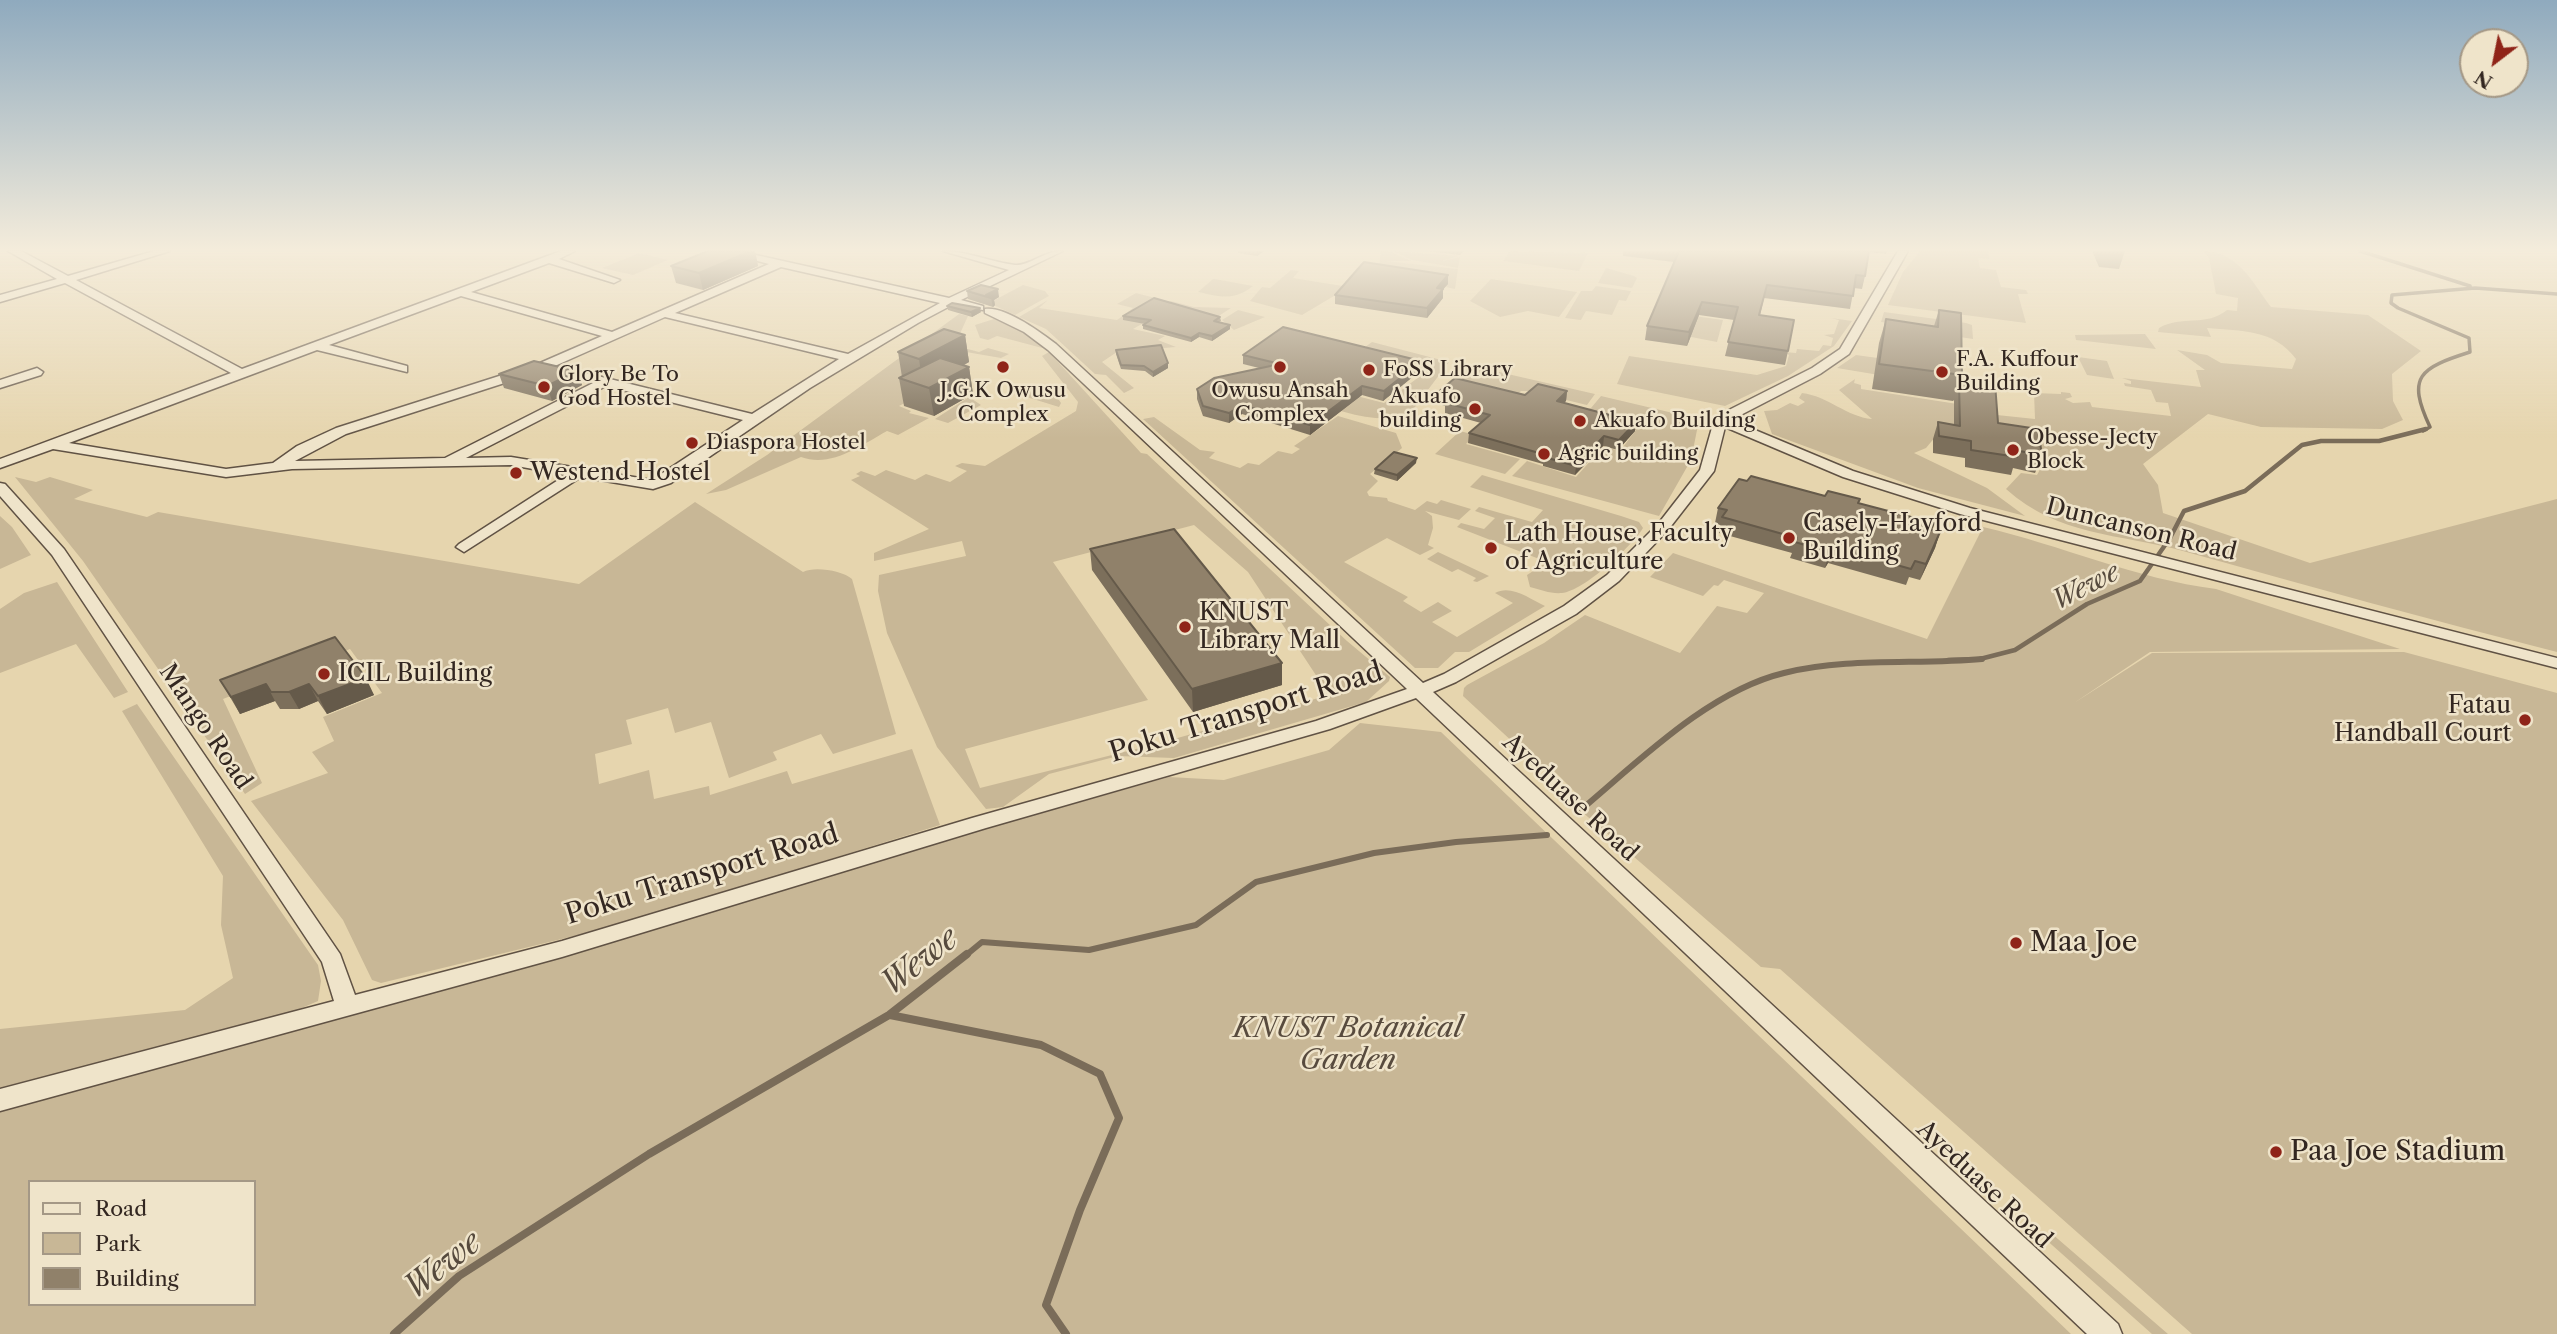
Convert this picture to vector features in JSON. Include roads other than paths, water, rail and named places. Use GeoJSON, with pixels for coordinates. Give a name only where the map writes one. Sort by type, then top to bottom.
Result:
{"type":"FeatureCollection","features":[{"type":"Feature","properties":{"kind":"street"},"geometry":{"type":"LineString","coordinates":[[131,313],[242,374]]}},
{"type":"Feature","properties":{"kind":"street"},"geometry":{"type":"LineString","coordinates":[[0,464],[404,313]]}},
{"type":"Feature","properties":{"kind":"street"},"geometry":{"type":"LineString","coordinates":[[534,313],[613,336]]}},
{"type":"Feature","properties":{"kind":"street"},"geometry":{"type":"LineString","coordinates":[[55,445],[226,473],[275,468],[511,461],[653,485],[666,480],[752,418],[929,313]]}},
{"type":"Feature","properties":{"kind":"street","name":"Ayeduase Road"},"geometry":{"type":"LineString","coordinates":[[993,313],[1028,329],[1052,347],[1417,692],[2108,1334]]}},
{"type":"Feature","properties":{"kind":"street"},"geometry":{"type":"LineString","coordinates":[[1720,420],[1816,371],[1845,351],[1867,313]]}},
{"type":"Feature","properties":{"kind":"street"},"geometry":{"type":"LineString","coordinates":[[275,468],[302,449],[341,431],[544,366],[665,314],[851,358]]}},
{"type":"Feature","properties":{"kind":"street"},"geometry":{"type":"LineString","coordinates":[[317,346],[403,369]]}},
{"type":"Feature","properties":{"kind":"street"},"geometry":{"type":"LineString","coordinates":[[544,366],[602,383],[752,418]]}},
{"type":"Feature","properties":{"kind":"street"},"geometry":{"type":"LineString","coordinates":[[0,384],[37,372]]}},
{"type":"Feature","properties":{"kind":"street"},"geometry":{"type":"LineString","coordinates":[[445,463],[602,383]]}},
{"type":"Feature","properties":{"kind":"street","name":"Duncanson Road"},"geometry":{"type":"LineString","coordinates":[[1720,420],[1888,489],[2557,663]]}},
{"type":"Feature","properties":{"kind":"street","name":"Poku Transport Road"},"geometry":{"type":"LineString","coordinates":[[0,1100],[562,948],[979,823],[1310,729],[1417,692],[1450,678],[1570,610],[1613,578],[1663,527],[1707,471],[1720,420]]}},
{"type":"Feature","properties":{"kind":"street"},"geometry":{"type":"LineString","coordinates":[[464,547],[578,472]]}},
{"type":"Feature","properties":{"kind":"street","name":"Mango Road"},"geometry":{"type":"LineString","coordinates":[[0,487],[58,552],[325,949],[332,960],[348,1007]]}},
{"type":"Feature","properties":{"kind":"waterway","name":"Wewe"},"geometry":{"type":"LineString","coordinates":[[2410,313],[2469,338],[2470,352],[2439,363],[2422,376],[2419,396],[2430,427],[2423,431]]}},
{"type":"Feature","properties":{"kind":"waterway","name":"Wewe"},"geometry":{"type":"LineString","coordinates":[[1948,660],[1980,659],[2015,650],[2087,604],[2140,581],[2170,538],[2184,511],[2245,491],[2302,445],[2321,441],[2379,441],[2426,429]]}},
{"type":"Feature","properties":{"kind":"waterway","name":"Wewe"},"geometry":{"type":"LineString","coordinates":[[1577,813],[1674,731],[1701,712],[1756,682],[1784,673],[1833,665],[1982,659]]}},
{"type":"Feature","properties":{"kind":"waterway","name":"Wewe"},"geometry":{"type":"LineString","coordinates":[[965,956],[982,942],[1089,950],[1196,925],[1256,882],[1374,853],[1456,842],[1547,835]]}},
{"type":"Feature","properties":{"kind":"waterway","name":"Wewe"},"geometry":{"type":"LineString","coordinates":[[394,1334],[459,1276],[649,1154],[889,1015],[967,954]]}},
{"type":"Feature","properties":{"kind":"waterway"},"geometry":{"type":"LineString","coordinates":[[890,1015],[1041,1045],[1100,1074],[1119,1118],[1080,1210],[1046,1305],[1066,1334]]}},
{"type":"Feature","properties":{"kind":"place","name":"J.G.K Owusu Complex"},"geometry":{"type":"Point","coordinates":[1003,367]}},
{"type":"Feature","properties":{"kind":"place","name":"Owusu Ansah Complex"},"geometry":{"type":"Point","coordinates":[1280,367]}},
{"type":"Feature","properties":{"kind":"place","name":"FoSS Library"},"geometry":{"type":"Point","coordinates":[1369,370]}},
{"type":"Feature","properties":{"kind":"place","name":"F.A. Kuffour Building"},"geometry":{"type":"Point","coordinates":[1942,372]}},
{"type":"Feature","properties":{"kind":"place","name":"Glory Be To God Hostel"},"geometry":{"type":"Point","coordinates":[544,387]}},
{"type":"Feature","properties":{"kind":"place","name":"Akuafo building"},"geometry":{"type":"Point","coordinates":[1475,409]}},
{"type":"Feature","properties":{"kind":"place","name":"Akuafo Building"},"geometry":{"type":"Point","coordinates":[1580,421]}},
{"type":"Feature","properties":{"kind":"place","name":"Diaspora Hostel"},"geometry":{"type":"Point","coordinates":[692,443]}},
{"type":"Feature","properties":{"kind":"place","name":"Obesse-Jecty Block"},"geometry":{"type":"Point","coordinates":[2013,450]}},
{"type":"Feature","properties":{"kind":"place","name":"Agric building"},"geometry":{"type":"Point","coordinates":[1544,454]}},
{"type":"Feature","properties":{"kind":"place","name":"Westend Hostel"},"geometry":{"type":"Point","coordinates":[516,473]}},
{"type":"Feature","properties":{"kind":"place","name":"Casely-Hayford Building"},"geometry":{"type":"Point","coordinates":[1789,538]}},
{"type":"Feature","properties":{"kind":"place","name":"Lath House, Faculty of Agriculture"},"geometry":{"type":"Point","coordinates":[1491,548]}},
{"type":"Feature","properties":{"kind":"place","name":"KNUST Library Mall"},"geometry":{"type":"Point","coordinates":[1185,627]}},
{"type":"Feature","properties":{"kind":"place","name":"ICIL Building"},"geometry":{"type":"Point","coordinates":[324,674]}},
{"type":"Feature","properties":{"kind":"place","name":"Fatau Handball Court"},"geometry":{"type":"Point","coordinates":[2525,720]}},
{"type":"Feature","properties":{"kind":"place","name":"Maa Joe"},"geometry":{"type":"Point","coordinates":[2016,943]}},
{"type":"Feature","properties":{"kind":"place","name":"Paa Joe Stadium"},"geometry":{"type":"Point","coordinates":[2276,1152]}},
{"type":"Feature","properties":{"kind":"park label","name":"KNUST Botanical Garden"},"geometry":{"type":"Point","coordinates":[1348,1045]}}]}
